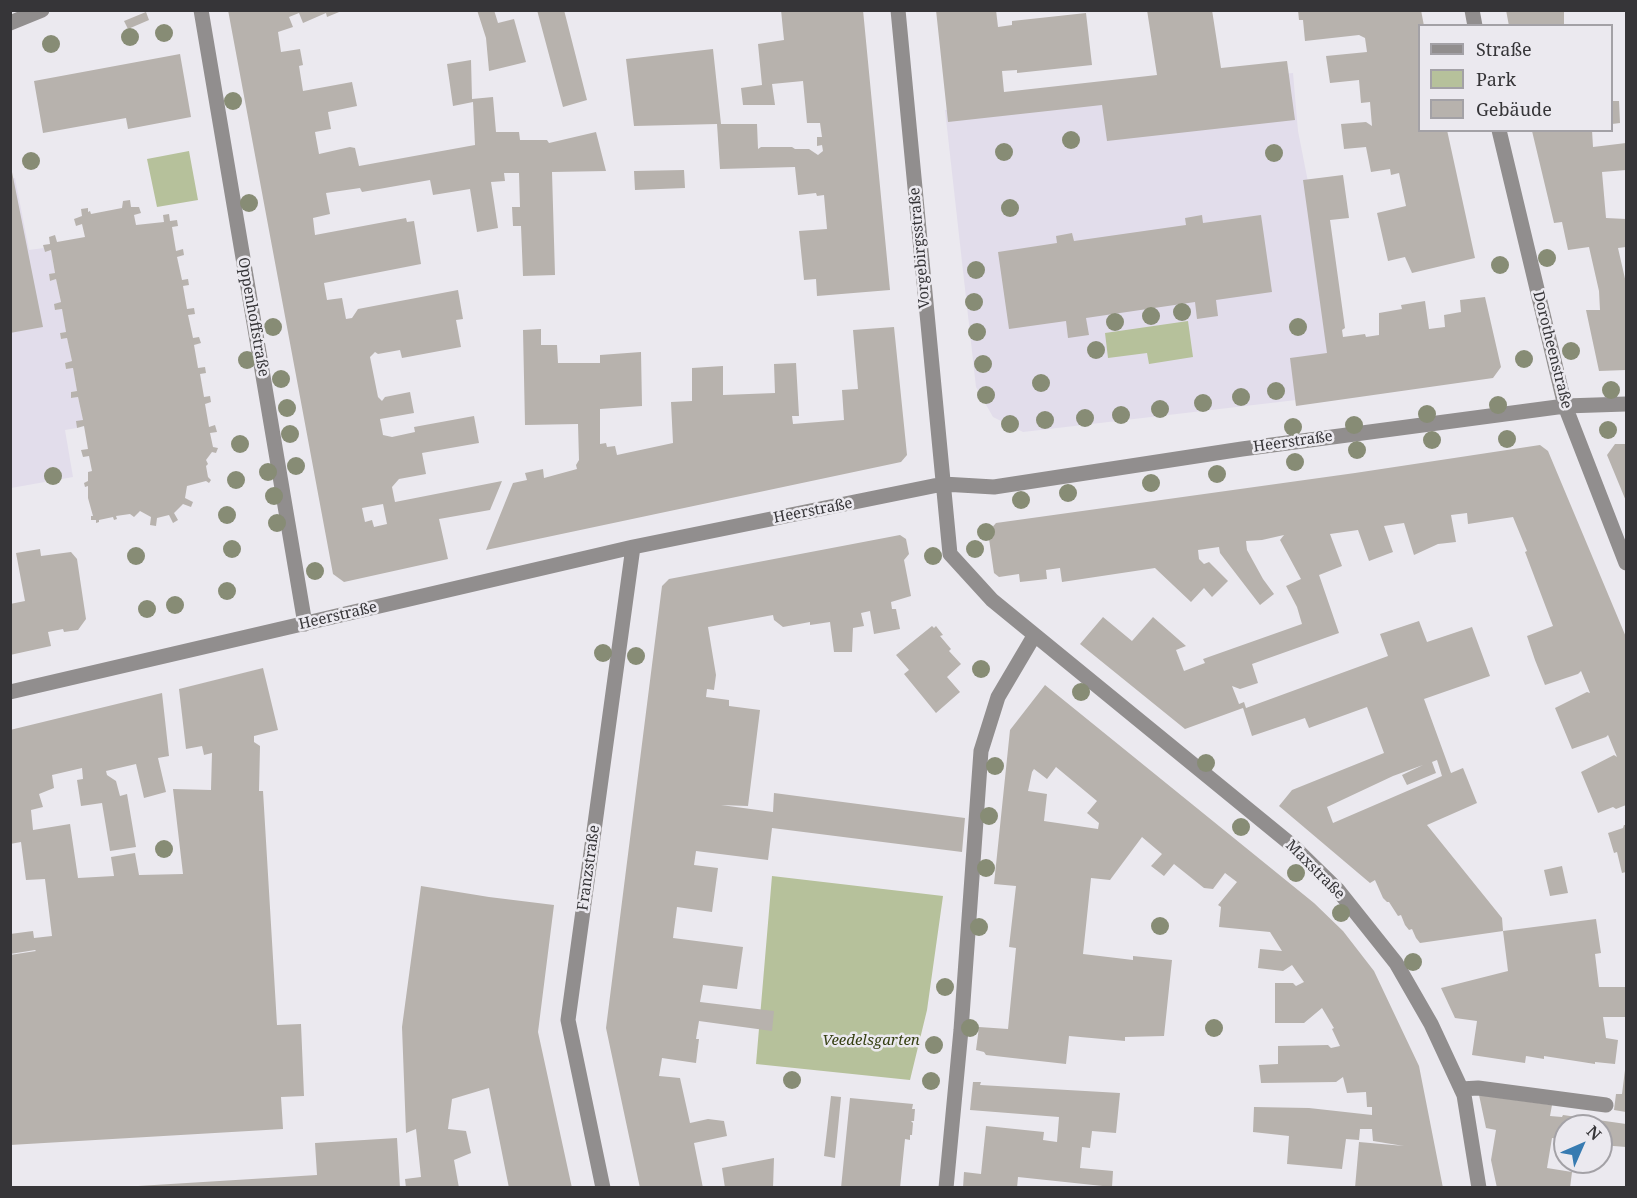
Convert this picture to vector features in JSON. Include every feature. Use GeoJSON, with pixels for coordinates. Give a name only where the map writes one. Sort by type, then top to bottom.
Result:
{"type":"FeatureCollection","features":[{"type":"Feature","properties":{"kind":"street"},"geometry":{"type":"LineString","coordinates":[[10,23],[42,10]]}},
{"type":"Feature","properties":{"kind":"street","name":"Oppenhoffstraße"},"geometry":{"type":"LineString","coordinates":[[201,10],[305,624]]}},
{"type":"Feature","properties":{"kind":"street","name":"Vorgebirgsstraße"},"geometry":{"type":"LineString","coordinates":[[898,10],[943,484]]}},
{"type":"Feature","properties":{"kind":"street","name":"Dorotheenstraße"},"geometry":{"type":"LineString","coordinates":[[1499,132],[1565,406],[1626,563]]}},
{"type":"Feature","properties":{"kind":"street","name":"Heerstraße"},"geometry":{"type":"LineString","coordinates":[[10,692],[633,547],[943,484],[994,487],[1242,449],[1565,406],[1626,404]]}},
{"type":"Feature","properties":{"kind":"street","name":"Maxstraße"},"geometry":{"type":"LineString","coordinates":[[943,484],[950,554],[992,600],[1293,846],[1337,889],[1396,963],[1431,1024],[1461,1089],[1479,1188]]}},
{"type":"Feature","properties":{"kind":"street","name":"Franzstraße"},"geometry":{"type":"LineString","coordinates":[[603,1188],[568,1020],[633,547]]}},
{"type":"Feature","properties":{"kind":"street"},"geometry":{"type":"LineString","coordinates":[[946,1188],[961,1030],[981,751],[998,697],[1034,636]]}},
{"type":"Feature","properties":{"kind":"street"},"geometry":{"type":"LineString","coordinates":[[1461,1089],[1478,1088],[1606,1105]]}},
{"type":"Feature","properties":{"kind":"shaded area"},"geometry":{"type":"Polygon","coordinates":[[[1293,73],[1298,131],[1317,228],[1339,395],[1023,432],[993,417],[976,387],[945,110],[1293,73]]]}},
{"type":"Feature","properties":{"kind":"shaded area"},"geometry":{"type":"Polygon","coordinates":[[[15,178],[29,250],[44,248],[45,252],[51,250],[55,273],[49,275],[50,281],[56,279],[61,302],[55,304],[55,310],[62,309],[66,332],[60,333],[61,339],[67,338],[72,361],[65,363],[66,369],[73,368],[77,391],[71,392],[71,398],[78,397],[83,420],[77,428],[65,430],[73,477],[11,488],[10,179],[15,178]]]}},
{"type":"Feature","properties":{"kind":"green space"},"geometry":{"type":"Polygon","coordinates":[[[189,151],[198,200],[157,207],[147,159],[189,151]]]}},
{"type":"Feature","properties":{"kind":"green space"},"geometry":{"type":"Polygon","coordinates":[[[1188,321],[1193,357],[1149,364],[1147,353],[1108,358],[1105,333],[1188,321]]]}},
{"type":"Feature","properties":{"kind":"green space","name":"Veedelsgarten"},"geometry":{"type":"Polygon","coordinates":[[[772,876],[943,896],[927,1010],[910,1080],[756,1064],[772,876]]]}},
{"type":"Feature","properties":{"kind":"building"},"geometry":{"type":"Polygon","coordinates":[[[228,10],[344,10],[327,17],[326,13],[303,23],[299,13],[289,17],[293,27],[278,32],[281,52],[300,49],[303,65],[299,66],[303,91],[352,82],[357,106],[328,112],[331,129],[315,132],[319,154],[350,147],[355,148],[359,166],[475,145],[473,102],[453,106],[447,64],[471,60],[472,99],[493,97],[496,132],[519,132],[520,140],[547,140],[549,143],[596,132],[606,171],[552,172],[555,275],[523,276],[521,226],[513,226],[512,207],[520,207],[519,173],[504,173],[505,181],[491,182],[498,228],[477,232],[470,189],[433,195],[430,180],[362,192],[360,188],[326,193],[330,214],[313,218],[315,235],[406,218],[407,222],[414,221],[421,264],[324,283],[327,300],[342,298],[346,319],[352,318],[358,309],[458,290],[463,319],[456,320],[461,347],[402,358],[400,350],[378,354],[375,352],[370,357],[378,397],[382,401],[385,397],[410,392],[414,413],[380,419],[383,435],[392,437],[415,432],[414,427],[474,416],[479,443],[422,453],[426,474],[399,479],[392,487],[395,502],[502,481],[490,510],[439,519],[448,559],[344,582],[333,574],[228,10]],[[383,504],[362,508],[365,522],[372,520],[374,527],[387,524],[383,504]]]}},
{"type":"Feature","properties":{"kind":"building"},"geometry":{"type":"Polygon","coordinates":[[[477,10],[494,10],[498,23],[514,19],[526,62],[489,71],[486,38],[477,10]]]}},
{"type":"Feature","properties":{"kind":"building"},"geometry":{"type":"Polygon","coordinates":[[[537,10],[564,10],[587,100],[563,107],[537,10]]]}},
{"type":"Feature","properties":{"kind":"building"},"geometry":{"type":"Polygon","coordinates":[[[781,10],[863,10],[890,290],[817,296],[816,279],[804,280],[799,231],[827,229],[824,195],[817,196],[816,193],[798,195],[795,167],[720,169],[717,124],[634,126],[626,59],[713,49],[721,124],[757,124],[758,149],[761,147],[792,147],[809,149],[818,155],[823,151],[822,145],[817,146],[817,137],[822,137],[820,123],[807,123],[803,81],[772,84],[775,105],[743,105],[741,88],[762,85],[758,44],[784,40],[781,10]]]}},
{"type":"Feature","properties":{"kind":"building"},"geometry":{"type":"Polygon","coordinates":[[[936,10],[996,10],[998,27],[1012,25],[1012,21],[1086,13],[1092,65],[1017,73],[1017,70],[1002,71],[1004,92],[1157,75],[1147,10],[1212,10],[1221,68],[1287,61],[1295,120],[1107,141],[1102,105],[948,122],[936,10]]]}},
{"type":"Feature","properties":{"kind":"building"},"geometry":{"type":"Polygon","coordinates":[[[1298,10],[1421,10],[1424,24],[1418,24],[1418,132],[1447,132],[1475,258],[1412,273],[1405,257],[1388,261],[1377,213],[1406,206],[1399,173],[1391,175],[1390,169],[1371,172],[1366,147],[1344,149],[1341,124],[1366,122],[1372,126],[1370,102],[1361,103],[1359,80],[1330,83],[1326,56],[1367,52],[1365,38],[1359,35],[1305,41],[1303,20],[1299,20],[1298,10]]]}},
{"type":"Feature","properties":{"kind":"building"},"geometry":{"type":"Polygon","coordinates":[[[1506,10],[1564,10],[1564,24],[1509,24],[1506,10]]]}},
{"type":"Feature","properties":{"kind":"building"},"geometry":{"type":"Polygon","coordinates":[[[146,12],[149,20],[128,29],[124,21],[146,12]]]}},
{"type":"Feature","properties":{"kind":"building"},"geometry":{"type":"Polygon","coordinates":[[[180,54],[191,117],[128,129],[126,118],[43,133],[34,81],[180,54]]]}},
{"type":"Feature","properties":{"kind":"building"},"geometry":{"type":"Polygon","coordinates":[[[1613,101],[1619,101],[1620,123],[1613,124],[1613,101]]]}},
{"type":"Feature","properties":{"kind":"building"},"geometry":{"type":"Polygon","coordinates":[[[1532,132],[1592,132],[1593,147],[1626,143],[1626,170],[1602,172],[1606,218],[1626,219],[1626,247],[1618,248],[1626,283],[1626,370],[1599,371],[1586,310],[1600,310],[1599,291],[1589,247],[1568,250],[1562,222],[1554,223],[1532,132]]]}},
{"type":"Feature","properties":{"kind":"building"},"geometry":{"type":"Polygon","coordinates":[[[10,162],[43,327],[10,333],[10,162]]]}},
{"type":"Feature","properties":{"kind":"building"},"geometry":{"type":"Polygon","coordinates":[[[684,170],[685,188],[635,190],[634,171],[684,170]]]}},
{"type":"Feature","properties":{"kind":"building"},"geometry":{"type":"Polygon","coordinates":[[[1343,175],[1349,218],[1330,220],[1345,328],[1342,330],[1343,337],[1379,335],[1379,313],[1402,309],[1401,305],[1425,301],[1429,329],[1445,327],[1444,315],[1461,312],[1460,300],[1485,297],[1501,367],[1493,378],[1296,406],[1290,358],[1327,353],[1303,180],[1343,175]]]}},
{"type":"Feature","properties":{"kind":"building"},"geometry":{"type":"Polygon","coordinates":[[[130,200],[131,207],[139,207],[141,213],[134,215],[136,225],[164,222],[163,215],[169,214],[170,221],[177,220],[178,226],[172,227],[176,251],[183,249],[184,255],[177,257],[182,280],[188,279],[189,285],[183,286],[187,309],[194,308],[195,314],[188,315],[193,338],[199,337],[201,343],[194,345],[198,368],[205,367],[206,373],[200,374],[204,397],[210,396],[211,402],[205,404],[209,427],[215,425],[217,432],[210,433],[213,447],[218,448],[216,453],[212,452],[206,460],[208,477],[211,480],[209,483],[206,481],[187,486],[185,498],[193,502],[191,507],[183,504],[174,513],[178,520],[173,523],[169,515],[157,518],[156,526],[150,525],[151,517],[140,511],[134,517],[130,514],[116,516],[117,519],[114,520],[113,517],[99,520],[96,523],[96,520],[91,520],[93,516],[88,498],[88,486],[85,487],[84,483],[88,481],[88,472],[92,471],[89,456],[83,457],[81,450],[88,449],[84,426],[77,428],[76,421],[83,420],[78,397],[71,398],[71,392],[77,391],[73,368],[66,369],[65,363],[72,361],[67,338],[61,339],[60,333],[66,332],[62,309],[55,310],[54,304],[61,302],[56,279],[50,281],[49,274],[55,273],[51,250],[45,252],[43,245],[50,244],[49,237],[55,235],[57,242],[85,237],[82,224],[76,226],[74,219],[82,216],[81,209],[88,208],[91,214],[122,208],[123,201],[130,200]]]}},
{"type":"Feature","properties":{"kind":"building"},"geometry":{"type":"Polygon","coordinates":[[[1202,215],[1203,223],[1261,215],[1272,292],[1216,300],[1218,316],[1197,319],[1195,302],[1086,318],[1089,335],[1068,338],[1066,321],[1009,329],[998,252],[1057,243],[1056,236],[1072,233],[1074,241],[1186,225],[1185,218],[1202,215]]]}},
{"type":"Feature","properties":{"kind":"building"},"geometry":{"type":"Polygon","coordinates":[[[894,327],[907,455],[901,462],[486,550],[513,483],[527,480],[525,473],[543,469],[544,478],[577,469],[576,465],[579,460],[578,424],[525,425],[523,330],[541,329],[541,345],[557,345],[558,363],[600,363],[600,355],[641,352],[642,406],[600,409],[600,444],[606,443],[607,447],[615,446],[617,455],[673,443],[671,402],[692,401],[692,368],[723,366],[723,395],[775,393],[774,364],[796,363],[799,416],[792,416],[793,424],[844,420],[842,390],[858,389],[853,330],[894,327]]]}},
{"type":"Feature","properties":{"kind":"building"},"geometry":{"type":"Polygon","coordinates":[[[1615,444],[1626,444],[1626,501],[1607,455],[1615,444]]]}},
{"type":"Feature","properties":{"kind":"building"},"geometry":{"type":"Polygon","coordinates":[[[1540,445],[1548,451],[1626,637],[1626,805],[1598,813],[1581,772],[1614,755],[1617,757],[1608,735],[1572,749],[1555,708],[1587,692],[1590,693],[1581,671],[1545,685],[1527,636],[1553,626],[1513,517],[1468,524],[1467,513],[1451,515],[1456,542],[1438,544],[1414,555],[1404,523],[1384,526],[1393,552],[1369,561],[1358,530],[1330,534],[1342,566],[1319,575],[1339,633],[1252,664],[1258,683],[1240,689],[1232,686],[1239,704],[1244,702],[1246,708],[1388,656],[1380,634],[1419,621],[1427,642],[1472,627],[1490,676],[1424,699],[1451,773],[1463,768],[1477,803],[1427,825],[1502,918],[1503,931],[1420,943],[1412,929],[1409,930],[1405,925],[1401,915],[1398,916],[1389,902],[1383,898],[1375,880],[1370,883],[1279,806],[1292,790],[1384,753],[1367,707],[1309,728],[1305,718],[1252,736],[1243,708],[1185,729],[1080,644],[1103,617],[1132,641],[1153,617],[1186,646],[1176,650],[1184,671],[1205,663],[1203,659],[1302,624],[1297,607],[1286,586],[1301,579],[1280,540],[1284,535],[1246,541],[1247,550],[1274,594],[1260,605],[1220,553],[1219,547],[1198,550],[1199,559],[1204,564],[1209,562],[1228,581],[1212,597],[1204,588],[1191,602],[1155,568],[1062,582],[1060,568],[1046,570],[1047,579],[1020,582],[1019,574],[999,577],[994,573],[988,532],[996,523],[1540,445]],[[1437,760],[1432,762],[1436,773],[1407,785],[1402,775],[1423,765],[1393,776],[1327,807],[1333,823],[1442,776],[1437,760]]]}},
{"type":"Feature","properties":{"kind":"building"},"geometry":{"type":"Polygon","coordinates":[[[900,535],[906,539],[909,554],[904,560],[911,596],[891,602],[892,609],[896,609],[900,629],[874,634],[870,611],[861,613],[864,626],[853,628],[852,652],[834,652],[830,622],[810,625],[810,622],[783,627],[774,620],[773,615],[708,627],[716,675],[714,690],[707,689],[706,697],[729,700],[729,706],[760,710],[748,806],[721,805],[773,812],[774,793],[965,818],[962,852],[772,828],[768,860],[696,851],[694,865],[718,868],[712,912],[677,907],[673,938],[743,947],[737,989],[703,985],[700,1002],[774,1011],[772,1031],[699,1021],[696,1063],[662,1058],[659,1076],[680,1078],[690,1123],[708,1119],[724,1121],[727,1136],[694,1143],[703,1188],[640,1188],[606,1028],[662,586],[669,579],[900,535]]]}},
{"type":"Feature","properties":{"kind":"building"},"geometry":{"type":"Polygon","coordinates":[[[40,549],[41,556],[71,552],[77,559],[86,619],[78,630],[64,632],[63,629],[48,632],[51,646],[10,655],[10,604],[25,601],[16,553],[40,549]]]}},
{"type":"Feature","properties":{"kind":"building"},"geometry":{"type":"Polygon","coordinates":[[[932,626],[934,628],[936,626],[943,635],[940,636],[951,649],[949,651],[961,664],[947,677],[960,692],[936,713],[904,674],[909,670],[896,655],[932,626]]]}},
{"type":"Feature","properties":{"kind":"building"},"geometry":{"type":"Polygon","coordinates":[[[263,668],[278,730],[254,736],[254,742],[260,746],[259,791],[263,791],[277,1025],[301,1024],[304,1096],[281,1097],[283,1129],[10,1145],[10,955],[36,951],[10,954],[10,934],[33,931],[34,938],[52,936],[45,879],[26,880],[21,842],[10,844],[10,730],[162,693],[169,756],[158,758],[166,792],[144,798],[136,764],[106,771],[107,775],[116,781],[120,796],[127,794],[136,847],[110,851],[102,803],[81,806],[77,780],[83,779],[82,768],[52,775],[54,788],[39,794],[43,807],[31,810],[33,830],[70,824],[78,878],[114,876],[111,857],[135,853],[139,875],[183,874],[173,789],[211,790],[212,753],[204,755],[202,746],[186,749],[179,689],[263,668]]]}},
{"type":"Feature","properties":{"kind":"building"},"geometry":{"type":"Polygon","coordinates":[[[1045,685],[1314,903],[1343,931],[1374,971],[1419,1066],[1443,1188],[1355,1188],[1359,1142],[1404,1146],[1373,1141],[1372,1129],[1360,1129],[1359,1140],[1346,1139],[1342,1169],[1287,1164],[1289,1136],[1253,1132],[1254,1107],[1309,1108],[1372,1115],[1372,1107],[1367,1107],[1366,1092],[1347,1093],[1343,1077],[1336,1082],[1261,1083],[1259,1065],[1278,1064],[1278,1046],[1328,1045],[1331,1048],[1340,1046],[1332,1029],[1334,1028],[1322,1008],[1304,1023],[1275,1023],[1275,983],[1293,983],[1296,986],[1304,982],[1292,965],[1283,971],[1258,968],[1260,949],[1282,951],[1270,932],[1219,927],[1221,907],[1218,905],[1237,882],[1225,873],[1213,889],[1204,888],[1174,864],[1164,876],[1151,866],[1162,854],[1142,837],[1110,880],[1091,878],[1083,954],[1133,960],[1133,956],[1172,960],[1164,1036],[1125,1037],[1125,1041],[1069,1036],[1066,1064],[986,1055],[976,1050],[979,1027],[1008,1029],[1016,948],[1009,947],[1016,886],[994,884],[1010,730],[1045,685]],[[1056,767],[1047,779],[1034,769],[1032,772],[1028,791],[1047,794],[1044,821],[1098,829],[1099,823],[1087,813],[1097,801],[1056,767]]]}},
{"type":"Feature","properties":{"kind":"building"},"geometry":{"type":"Polygon","coordinates":[[[1626,825],[1626,872],[1622,873],[1617,852],[1614,853],[1608,833],[1623,828],[1626,825]]]}},
{"type":"Feature","properties":{"kind":"building"},"geometry":{"type":"Polygon","coordinates":[[[1562,866],[1568,893],[1550,896],[1544,870],[1562,866]]]}},
{"type":"Feature","properties":{"kind":"building"},"geometry":{"type":"Polygon","coordinates":[[[421,886],[554,905],[538,1032],[572,1188],[509,1188],[489,1088],[452,1099],[448,1129],[466,1131],[471,1153],[454,1160],[459,1188],[406,1188],[405,1179],[421,1177],[416,1129],[406,1133],[402,1027],[421,886]]]}},
{"type":"Feature","properties":{"kind":"building"},"geometry":{"type":"Polygon","coordinates":[[[1596,919],[1601,953],[1595,954],[1599,987],[1626,987],[1626,1017],[1603,1017],[1606,1038],[1618,1040],[1615,1064],[1595,1062],[1595,1064],[1544,1056],[1544,1059],[1526,1056],[1525,1063],[1472,1055],[1477,1021],[1455,1018],[1441,988],[1508,971],[1503,931],[1596,919]]]}},
{"type":"Feature","properties":{"kind":"building"},"geometry":{"type":"Polygon","coordinates":[[[1625,1070],[1626,1112],[1614,1110],[1616,1094],[1622,1094],[1625,1070]]]}},
{"type":"Feature","properties":{"kind":"building"},"geometry":{"type":"Polygon","coordinates":[[[973,1082],[981,1082],[980,1085],[1120,1093],[1116,1133],[1092,1131],[1090,1148],[1082,1147],[1080,1168],[1113,1171],[1112,1187],[1018,1177],[1017,1188],[963,1188],[964,1172],[981,1174],[986,1126],[1044,1132],[1043,1140],[1057,1142],[1059,1117],[970,1110],[973,1082]]]}},
{"type":"Feature","properties":{"kind":"building"},"geometry":{"type":"Polygon","coordinates":[[[1479,1095],[1552,1105],[1550,1116],[1553,1116],[1553,1138],[1547,1168],[1553,1169],[1553,1174],[1572,1174],[1570,1188],[1497,1188],[1491,1160],[1496,1130],[1486,1128],[1479,1095]]]}},
{"type":"Feature","properties":{"kind":"building"},"geometry":{"type":"Polygon","coordinates":[[[831,1096],[841,1097],[835,1158],[824,1156],[831,1096]]]}},
{"type":"Feature","properties":{"kind":"building"},"geometry":{"type":"Polygon","coordinates":[[[850,1098],[913,1104],[912,1109],[915,1109],[914,1121],[911,1121],[913,1123],[912,1135],[910,1135],[910,1140],[905,1139],[900,1188],[841,1188],[850,1098]]]}},
{"type":"Feature","properties":{"kind":"building"},"geometry":{"type":"Polygon","coordinates":[[[1613,1122],[1626,1124],[1626,1147],[1613,1146],[1613,1122]]]}},
{"type":"Feature","properties":{"kind":"building"},"geometry":{"type":"Polygon","coordinates":[[[397,1138],[400,1188],[138,1188],[138,1186],[317,1175],[315,1143],[397,1138]]]}},
{"type":"Feature","properties":{"kind":"building"},"geometry":{"type":"Polygon","coordinates":[[[774,1158],[773,1188],[725,1188],[722,1168],[774,1158]]]}}]}
